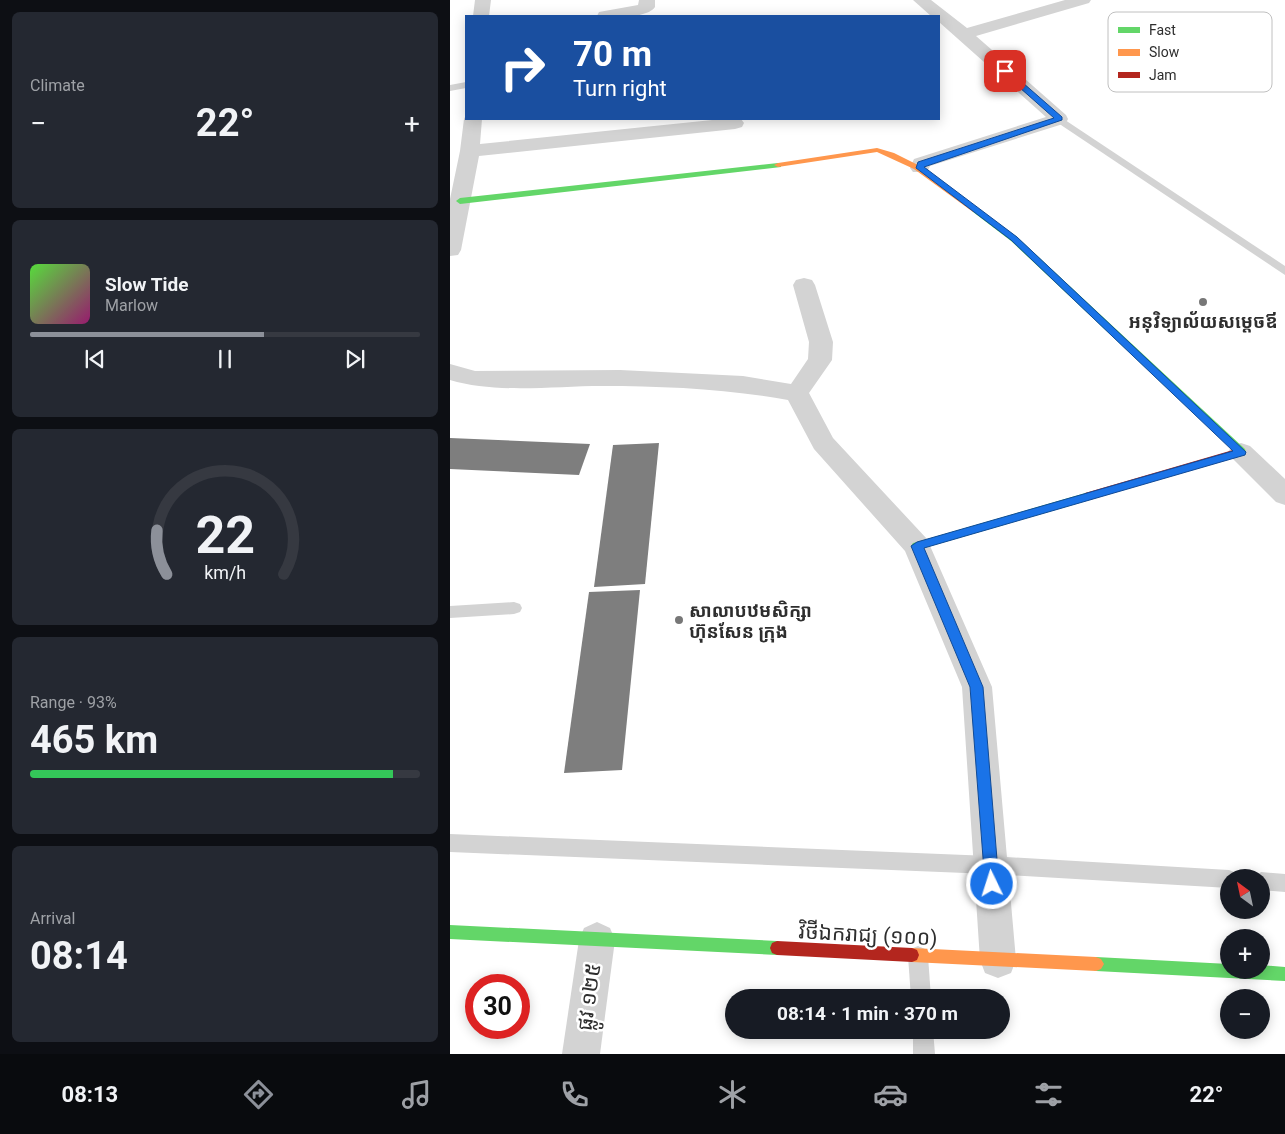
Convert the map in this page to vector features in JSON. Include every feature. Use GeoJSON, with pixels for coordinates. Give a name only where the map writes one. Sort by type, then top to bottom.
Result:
{"type":"FeatureCollection","features":[{"type":"Feature","properties":{"kind":"street"},"geometry":{"type":"LineString","coordinates":[[481,15],[483,0]]}},
{"type":"Feature","properties":{"kind":"street"},"geometry":{"type":"LineString","coordinates":[[610,15],[643,9],[647,7],[647,0]]}},
{"type":"Feature","properties":{"kind":"street"},"geometry":{"type":"LineString","coordinates":[[922,0],[964,34],[1059,119]]}},
{"type":"Feature","properties":{"kind":"street"},"geometry":{"type":"LineString","coordinates":[[964,34],[1083,0]]}},
{"type":"Feature","properties":{"kind":"street"},"geometry":{"type":"LineString","coordinates":[[920,168],[921,164],[1059,119]]}},
{"type":"Feature","properties":{"kind":"street"},"geometry":{"type":"LineString","coordinates":[[450,250],[470,152],[473,120]]}},
{"type":"Feature","properties":{"kind":"street"},"geometry":{"type":"LineString","coordinates":[[470,152],[735,122]]}},
{"type":"Feature","properties":{"kind":"street"},"geometry":{"type":"LineString","coordinates":[[460,201],[739,172],[877,150],[892,154],[920,168],[1014,239],[1285,495]]}},
{"type":"Feature","properties":{"kind":"street"},"geometry":{"type":"LineString","coordinates":[[797,393],[820,360],[821,342],[804,285]]}},
{"type":"Feature","properties":{"kind":"street"},"geometry":{"type":"LineString","coordinates":[[450,372],[474,379],[630,378],[743,384],[797,393]]}},
{"type":"Feature","properties":{"kind":"street"},"geometry":{"type":"LineString","coordinates":[[797,393],[823,443],[917,546],[976,687],[998,960]]}},
{"type":"Feature","properties":{"kind":"street"},"geometry":{"type":"LineString","coordinates":[[917,546],[1241,452]]}},
{"type":"Feature","properties":{"kind":"street","name":"វិថីឯករាជ្យ (១០០)"},"geometry":{"type":"LineString","coordinates":[[450,932],[1285,974]]}},
{"type":"Feature","properties":{"kind":"street","name":"ផ្លូវ ១២៥"},"geometry":{"type":"LineString","coordinates":[[581,1054],[597,940]]}},
{"type":"Feature","properties":{"kind":"lane"},"geometry":{"type":"LineString","coordinates":[[450,88],[465,85]]}},
{"type":"Feature","properties":{"kind":"lane"},"geometry":{"type":"LineString","coordinates":[[1059,119],[1285,271]]}},
{"type":"Feature","properties":{"kind":"lane"},"geometry":{"type":"LineString","coordinates":[[450,612],[514,608]]}},
{"type":"Feature","properties":{"kind":"lane"},"geometry":{"type":"LineString","coordinates":[[450,843],[990,865],[1220,878]]}},
{"type":"Feature","properties":{"kind":"lane"},"geometry":{"type":"LineString","coordinates":[[1270,882],[1285,883]]}},
{"type":"Feature","properties":{"kind":"lane"},"geometry":{"type":"LineString","coordinates":[[918,956],[920,989]]}},
{"type":"Feature","properties":{"kind":"lane"},"geometry":{"type":"LineString","coordinates":[[923,1039],[924,1054]]}},
{"type":"Feature","properties":{"kind":"building"},"geometry":{"type":"Polygon","coordinates":[[[450,438],[590,444],[579,475],[450,469],[450,438]]]}},
{"type":"Feature","properties":{"kind":"building"},"geometry":{"type":"Polygon","coordinates":[[[659,443],[645,584],[594,587],[613,445],[659,443]]]}},
{"type":"Feature","properties":{"kind":"building"},"geometry":{"type":"Polygon","coordinates":[[[640,590],[622,770],[564,773],[589,592],[640,590]]]}},
{"type":"Feature","properties":{"kind":"traffic: fast"},"geometry":{"type":"LineString","coordinates":[[460,201],[778,165]]}},
{"type":"Feature","properties":{"kind":"traffic: fast"},"geometry":{"type":"LineString","coordinates":[[976,210],[1014,239],[1241,452],[1233,454]]}},
{"type":"Feature","properties":{"kind":"traffic: fast"},"geometry":{"type":"LineString","coordinates":[[917,546],[1089,496]]}},
{"type":"Feature","properties":{"kind":"traffic: fast"},"geometry":{"type":"LineString","coordinates":[[450,932],[777,948]]}},
{"type":"Feature","properties":{"kind":"traffic: fast"},"geometry":{"type":"LineString","coordinates":[[1096,964],[1285,974]]}},
{"type":"Feature","properties":{"kind":"traffic: slow"},"geometry":{"type":"LineString","coordinates":[[778,165],[877,150],[917,167],[976,210]]}},
{"type":"Feature","properties":{"kind":"traffic: slow"},"geometry":{"type":"LineString","coordinates":[[912,955],[1096,964]]}},
{"type":"Feature","properties":{"kind":"traffic: jam"},"geometry":{"type":"LineString","coordinates":[[1089,496],[1233,454]]}},
{"type":"Feature","properties":{"kind":"traffic: jam"},"geometry":{"type":"LineString","coordinates":[[777,948],[912,955]]}},
{"type":"Feature","properties":{"kind":"place","name":"អនុវិទ្យាល័យសម្តេចឪ"},"geometry":{"type":"Point","coordinates":[1203,302]}},
{"type":"Feature","properties":{"kind":"place","name":"សាលាបឋមសិក្សា ហ៊ុនសែន ក្រុង"},"geometry":{"type":"Point","coordinates":[679,620]}},
{"type":"Feature","properties":{"kind":"route"},"geometry":{"type":"LineString","coordinates":[[992,884],[976,687],[917,546],[1241,452],[1014,239],[924,173],[920,168],[921,164],[1059,119],[1005,71]]}}]}
